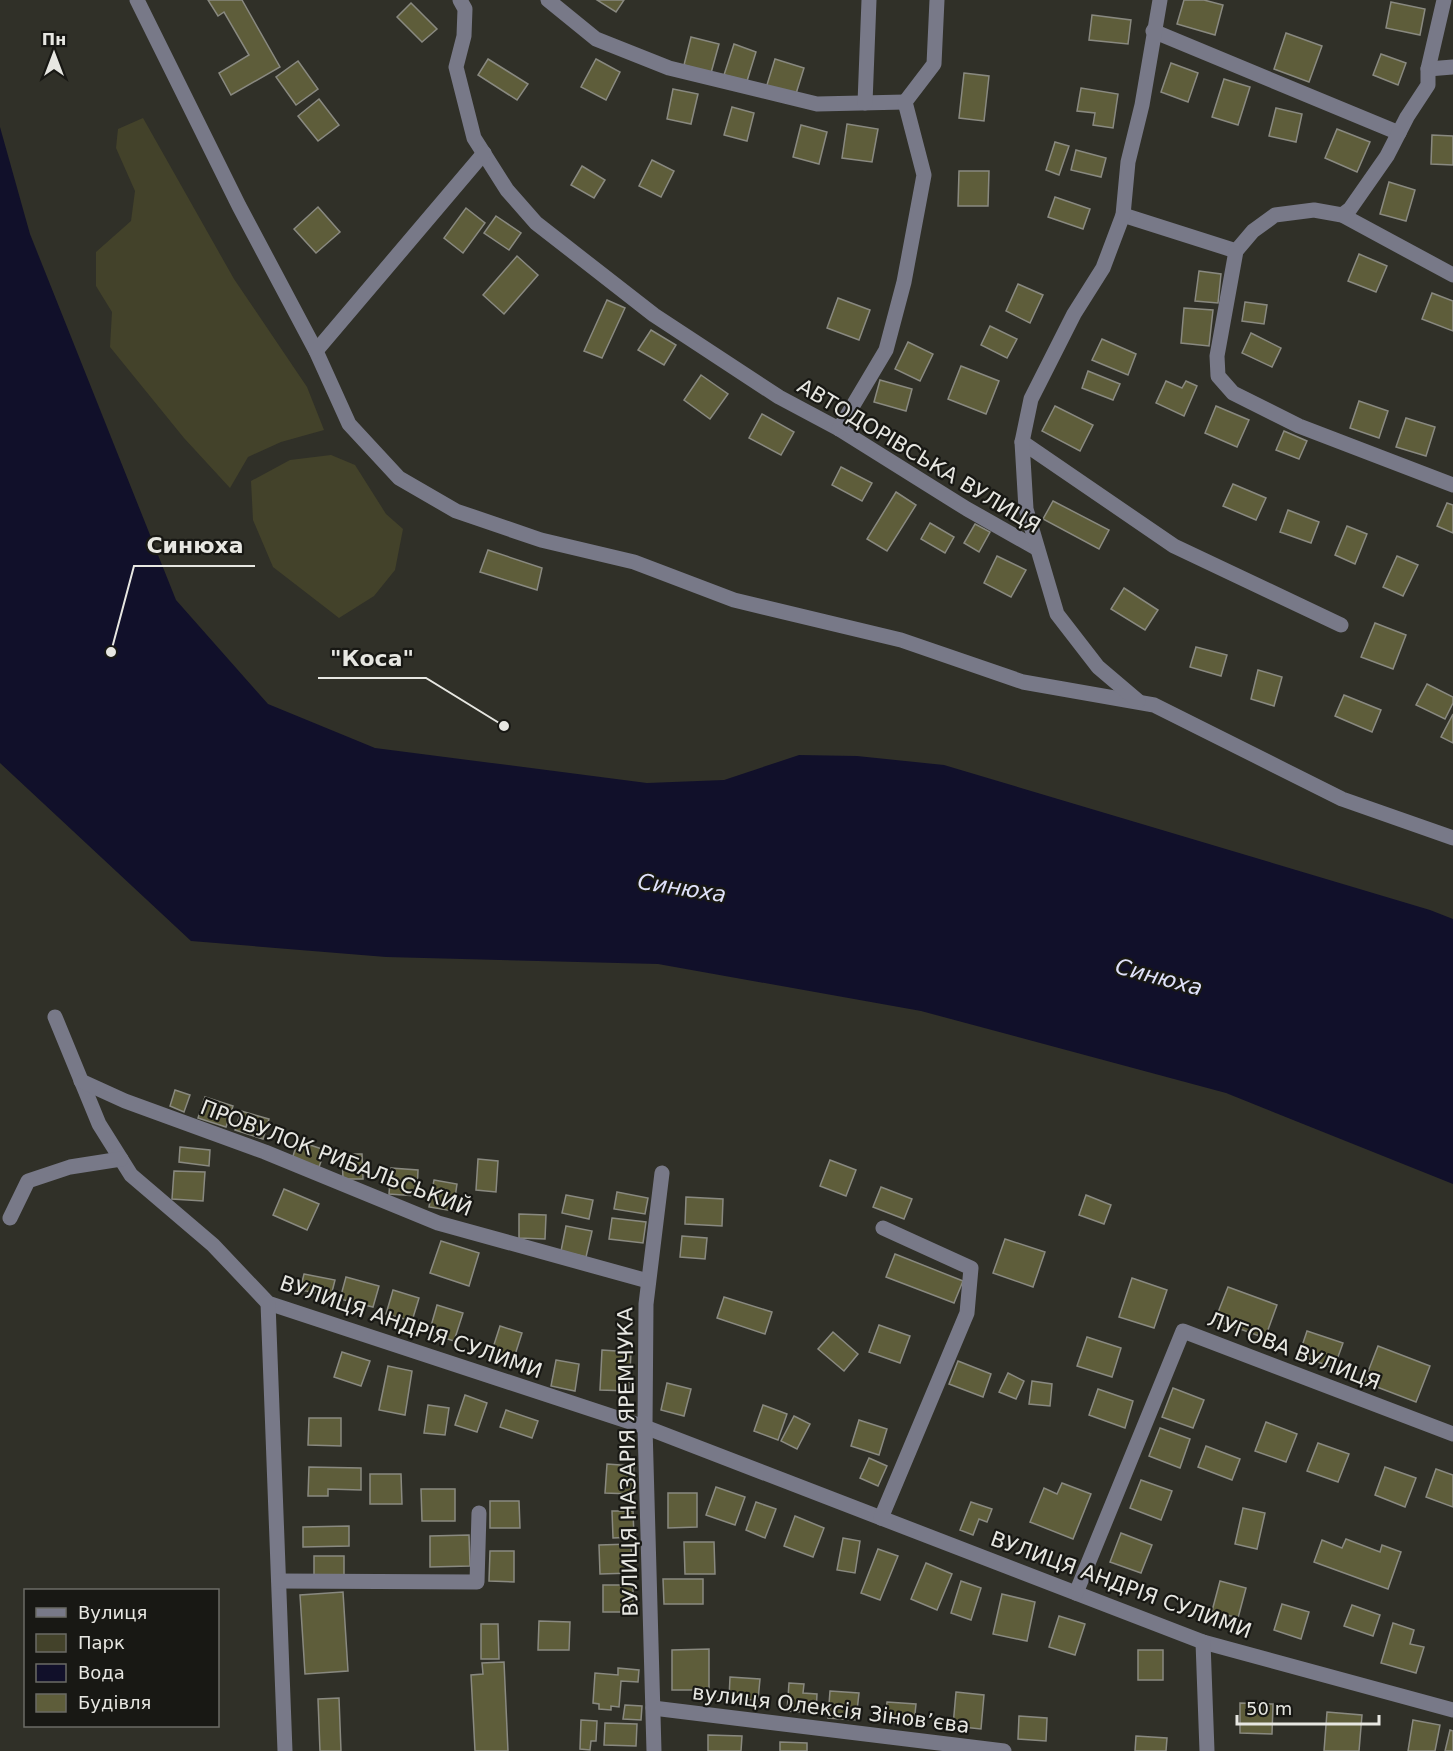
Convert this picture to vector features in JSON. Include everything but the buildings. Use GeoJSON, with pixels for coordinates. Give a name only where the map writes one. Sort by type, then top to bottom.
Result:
{"type":"FeatureCollection","features":[{"type":"Feature","properties":{"kind":"street"},"geometry":{"type":"LineString","coordinates":[[137,0],[239,206],[316,351],[349,424],[399,478],[456,511],[541,540],[633,562],[734,600],[901,640],[1023,682],[1139,702]]}},
{"type":"Feature","properties":{"kind":"street","name":"АВТОДОРІВСЬКА ВУЛИЦЯ"},"geometry":{"type":"LineString","coordinates":[[460,0],[465,9],[464,36],[456,67],[474,138],[507,190],[536,223],[654,315],[778,397],[839,429],[967,509],[1036,548],[1057,614],[1098,667],[1139,702],[1154,705],[1342,799],[1453,838]]}},
{"type":"Feature","properties":{"kind":"street"},"geometry":{"type":"LineString","coordinates":[[548,0],[596,39],[669,68],[817,104],[905,102]]}},
{"type":"Feature","properties":{"kind":"street"},"geometry":{"type":"LineString","coordinates":[[865,103],[869,0]]}},
{"type":"Feature","properties":{"kind":"street"},"geometry":{"type":"LineString","coordinates":[[905,102],[934,64],[938,0]]}},
{"type":"Feature","properties":{"kind":"street"},"geometry":{"type":"LineString","coordinates":[[1036,548],[1026,509],[1022,442],[1032,399],[1074,314],[1103,268],[1124,215],[1128,162],[1142,105],[1160,0]]}},
{"type":"Feature","properties":{"kind":"street"},"geometry":{"type":"LineString","coordinates":[[1341,215],[1350,210],[1387,156],[1428,85],[1428,69],[1444,0]]}},
{"type":"Feature","properties":{"kind":"street"},"geometry":{"type":"LineString","coordinates":[[1153,31],[1399,133]]}},
{"type":"Feature","properties":{"kind":"street"},"geometry":{"type":"LineString","coordinates":[[1428,69],[1453,67]]}},
{"type":"Feature","properties":{"kind":"street"},"geometry":{"type":"LineString","coordinates":[[839,429],[886,350],[904,282],[924,175],[905,102]]}},
{"type":"Feature","properties":{"kind":"street"},"geometry":{"type":"LineString","coordinates":[[316,351],[484,153]]}},
{"type":"Feature","properties":{"kind":"street"},"geometry":{"type":"LineString","coordinates":[[1453,275],[1341,215],[1314,210],[1275,215],[1253,231],[1236,251],[1217,356],[1218,376],[1233,393],[1299,426],[1453,485]]}},
{"type":"Feature","properties":{"kind":"street"},"geometry":{"type":"LineString","coordinates":[[1124,215],[1236,251]]}},
{"type":"Feature","properties":{"kind":"street"},"geometry":{"type":"LineString","coordinates":[[1022,442],[1174,546],[1341,625]]}},
{"type":"Feature","properties":{"kind":"street","name":"ВУЛИЦЯ АНДРІЯ СУЛИМИ"},"geometry":{"type":"LineString","coordinates":[[54,1017],[99,1124],[131,1175],[213,1245],[268,1303],[645,1427],[1203,1642],[1453,1710]]}},
{"type":"Feature","properties":{"kind":"street","name":"ПРОВУЛОК РИБАЛЬСЬКИЙ"},"geometry":{"type":"LineString","coordinates":[[81,1081],[125,1101],[265,1152],[438,1223],[648,1281]]}},
{"type":"Feature","properties":{"kind":"street"},"geometry":{"type":"LineString","coordinates":[[10,1218],[28,1181],[70,1167],[121,1160]]}},
{"type":"Feature","properties":{"kind":"street","name":"ВУЛИЦЯ НАЗАРІЯ ЯРЕМЧУКА"},"geometry":{"type":"LineString","coordinates":[[654,1751],[645,1427],[646,1304],[662,1173]]}},
{"type":"Feature","properties":{"kind":"street"},"geometry":{"type":"LineString","coordinates":[[881,1518],[967,1313],[971,1268],[883,1228]]}},
{"type":"Feature","properties":{"kind":"street"},"geometry":{"type":"LineString","coordinates":[[268,1303],[285,1751]]}},
{"type":"Feature","properties":{"kind":"street","name":"ЛУГОВА ВУЛИЦЯ"},"geometry":{"type":"LineString","coordinates":[[1076,1593],[1183,1331],[1453,1434]]}},
{"type":"Feature","properties":{"kind":"street"},"geometry":{"type":"LineString","coordinates":[[279,1581],[477,1582],[479,1513]]}},
{"type":"Feature","properties":{"kind":"street"},"geometry":{"type":"LineString","coordinates":[[1203,1642],[1207,1751]]}},
{"type":"Feature","properties":{"kind":"street","name":"вулиця Олексія Зіновʼєва"},"geometry":{"type":"LineString","coordinates":[[653,1708],[1004,1751]]}},
{"type":"Feature","properties":{"kind":"green space"},"geometry":{"type":"Polygon","coordinates":[[[143,118],[234,279],[307,387],[324,430],[281,442],[248,457],[230,488],[184,438],[110,347],[112,312],[96,286],[96,252],[131,221],[135,191],[116,148],[118,129],[143,118]]]}},
{"type":"Feature","properties":{"kind":"green space"},"geometry":{"type":"Polygon","coordinates":[[[331,455],[355,465],[386,514],[403,529],[395,570],[374,596],[339,618],[273,567],[253,520],[251,481],[290,460],[331,455]]]}},
{"type":"Feature","properties":{"kind":"water","name":"Синюха"},"geometry":{"type":"Polygon","coordinates":[[[0,127],[30,234],[176,600],[268,704],[375,748],[647,783],[724,780],[799,755],[857,756],[944,765],[1430,910],[1453,919],[1453,1184],[1226,1093],[921,1011],[658,964],[386,957],[191,941],[0,763],[0,127]]]}},
{"type":"Feature","properties":{"kind":"place","name":"Синюха"},"geometry":{"type":"Point","coordinates":[111,652]}},
{"type":"Feature","properties":{"kind":"place","name":"\"Коса\""},"geometry":{"type":"Point","coordinates":[504,726]}}]}
